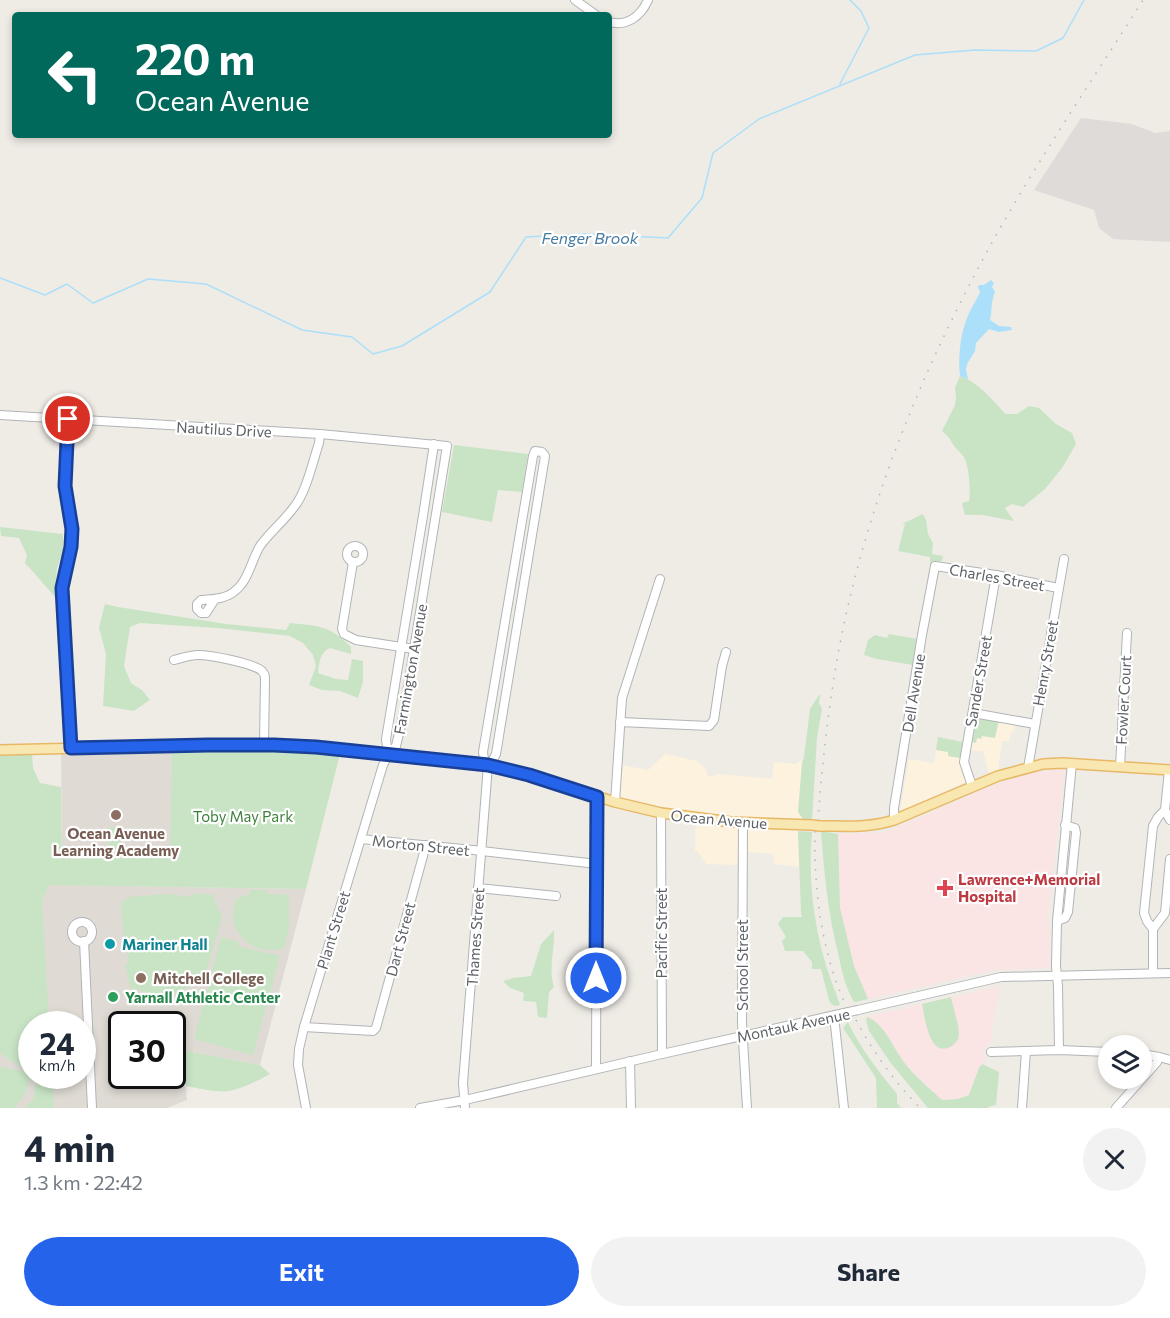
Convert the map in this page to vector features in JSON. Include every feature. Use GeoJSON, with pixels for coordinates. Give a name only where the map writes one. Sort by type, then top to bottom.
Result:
{"type":"FeatureCollection","features":[{"type":"Feature","properties":{"kind":"main road","name":"Ocean Avenue"},"geometry":{"type":"LineString","coordinates":[[0,750],[208,745],[316,747],[488,765],[661,813],[743,822],[816,826],[879,825],[998,776],[1055,763],[1169,770]]}},
{"type":"Feature","properties":{"kind":"street"},"geometry":{"type":"LineString","coordinates":[[575,0],[592,12]]}},
{"type":"Feature","properties":{"kind":"street"},"geometry":{"type":"LineString","coordinates":[[612,22],[623,23],[631,20],[644,9],[648,0]]}},
{"type":"Feature","properties":{"kind":"street","name":"Nautilus Drive"},"geometry":{"type":"LineString","coordinates":[[0,415],[320,434],[447,446]]}},
{"type":"Feature","properties":{"kind":"street"},"geometry":{"type":"LineString","coordinates":[[68,419],[65,486],[72,529],[71,547],[62,588],[71,748]]}},
{"type":"Feature","properties":{"kind":"street"},"geometry":{"type":"LineString","coordinates":[[215,599],[238,590],[262,543],[296,506],[319,443],[320,434]]}},
{"type":"Feature","properties":{"kind":"street","name":"Farmington Avenue"},"geometry":{"type":"LineString","coordinates":[[388,755],[386,739],[434,444]]}},
{"type":"Feature","properties":{"kind":"street","name":"Farmington Avenue"},"geometry":{"type":"LineString","coordinates":[[388,755],[396,746],[400,732],[447,446]]}},
{"type":"Feature","properties":{"kind":"street","name":"Thames Street"},"geometry":{"type":"LineString","coordinates":[[465,1104],[464,1083],[488,765],[483,752],[532,456],[535,451],[538,451],[545,456],[496,754],[488,765]]}},
{"type":"Feature","properties":{"kind":"street"},"geometry":{"type":"LineString","coordinates":[[515,558],[527,560]]}},
{"type":"Feature","properties":{"kind":"street","name":"Henry Street"},"geometry":{"type":"LineString","coordinates":[[1028,768],[1064,559]]}},
{"type":"Feature","properties":{"kind":"street"},"geometry":{"type":"LineString","coordinates":[[353,562],[342,629],[344,634],[356,640],[414,649]]}},
{"type":"Feature","properties":{"kind":"street","name":"Charles Street"},"geometry":{"type":"LineString","coordinates":[[935,566],[996,575],[1058,588]]}},
{"type":"Feature","properties":{"kind":"street","name":"Dell Avenue"},"geometry":{"type":"LineString","coordinates":[[894,820],[896,796],[935,566]]}},
{"type":"Feature","properties":{"kind":"street","name":"Sander Street"},"geometry":{"type":"LineString","coordinates":[[972,786],[964,762],[996,575]]}},
{"type":"Feature","properties":{"kind":"street"},"geometry":{"type":"LineString","coordinates":[[615,802],[622,698],[660,579]]}},
{"type":"Feature","properties":{"kind":"street","name":"Fowler Court"},"geometry":{"type":"LineString","coordinates":[[1120,767],[1127,633]]}},
{"type":"Feature","properties":{"kind":"street"},"geometry":{"type":"LineString","coordinates":[[620,722],[704,726],[711,724],[714,720],[726,652]]}},
{"type":"Feature","properties":{"kind":"street"},"geometry":{"type":"LineString","coordinates":[[174,660],[198,655],[215,657],[235,661],[262,672],[266,680],[264,745]]}},
{"type":"Feature","properties":{"kind":"street"},"geometry":{"type":"LineString","coordinates":[[495,678],[508,680]]}},
{"type":"Feature","properties":{"kind":"street"},"geometry":{"type":"LineString","coordinates":[[973,713],[1035,724]]}},
{"type":"Feature","properties":{"kind":"street","name":"Plant Street"},"geometry":{"type":"LineString","coordinates":[[306,1108],[298,1065],[304,1027],[383,765],[388,755]]}},
{"type":"Feature","properties":{"kind":"street"},"geometry":{"type":"LineString","coordinates":[[1059,1050],[1057,921],[1072,763]]}},
{"type":"Feature","properties":{"kind":"street"},"geometry":{"type":"LineString","coordinates":[[1169,770],[1165,810],[1170,820]]}},
{"type":"Feature","properties":{"kind":"street"},"geometry":{"type":"LineString","coordinates":[[596,1069],[597,797]]}},
{"type":"Feature","properties":{"kind":"street"},"geometry":{"type":"LineString","coordinates":[[1153,973],[1153,929],[1144,913],[1153,826],[1165,810]]}},
{"type":"Feature","properties":{"kind":"street","name":"Pacific Street"},"geometry":{"type":"LineString","coordinates":[[661,813],[662,1054]]}},
{"type":"Feature","properties":{"kind":"street","name":"School Street"},"geometry":{"type":"LineString","coordinates":[[743,822],[743,1036],[747,1108]]}},
{"type":"Feature","properties":{"kind":"street","name":"Morton Street"},"geometry":{"type":"LineString","coordinates":[[361,839],[597,864]]}},
{"type":"Feature","properties":{"kind":"street","name":"Dart Street"},"geometry":{"type":"LineString","coordinates":[[304,1027],[373,1031],[376,1028],[426,845]]}},
{"type":"Feature","properties":{"kind":"street"},"geometry":{"type":"LineString","coordinates":[[1153,929],[1165,913],[1170,859]]}},
{"type":"Feature","properties":{"kind":"street"},"geometry":{"type":"LineString","coordinates":[[478,888],[556,896]]}},
{"type":"Feature","properties":{"kind":"street"},"geometry":{"type":"LineString","coordinates":[[84,941],[92,1108]]}},
{"type":"Feature","properties":{"kind":"street","name":"Montauk Avenue"},"geometry":{"type":"LineString","coordinates":[[420,1108],[465,1104],[596,1069],[1001,977],[1170,973]]}},
{"type":"Feature","properties":{"kind":"street"},"geometry":{"type":"LineString","coordinates":[[834,1016],[844,1108]]}},
{"type":"Feature","properties":{"kind":"street"},"geometry":{"type":"LineString","coordinates":[[1022,1108],[1026,1051]]}},
{"type":"Feature","properties":{"kind":"street"},"geometry":{"type":"LineString","coordinates":[[991,1052],[1098,1052]]}},
{"type":"Feature","properties":{"kind":"street"},"geometry":{"type":"LineString","coordinates":[[1152,1056],[1170,1060]]}},
{"type":"Feature","properties":{"kind":"street"},"geometry":{"type":"LineString","coordinates":[[1116,1108],[1159,1057]]}},
{"type":"Feature","properties":{"kind":"street"},"geometry":{"type":"LineString","coordinates":[[630,1061],[631,1108]]}},
{"type":"Feature","properties":{"kind":"shaded area"},"geometry":{"type":"Polygon","coordinates":[[[1081,118],[1132,124],[1155,133],[1170,131],[1170,242],[1113,239],[1099,228],[1094,210],[1034,190],[1081,118]]]}},
{"type":"Feature","properties":{"kind":"shaded area"},"geometry":{"type":"Polygon","coordinates":[[[999,720],[1015,723],[1014,732],[1011,733],[1009,741],[1002,741],[999,771],[989,774],[983,751],[970,751],[972,742],[976,743],[977,738],[999,720]]]}},
{"type":"Feature","properties":{"kind":"shaded area","name":"Ocean Avenue Learning Academy"},"geometry":{"type":"Polygon","coordinates":[[[172,746],[171,857],[62,859],[61,748],[172,746]]]}},
{"type":"Feature","properties":{"kind":"shaded area"},"geometry":{"type":"Polygon","coordinates":[[[936,750],[949,752],[949,756],[960,758],[961,771],[966,782],[900,811],[909,759],[934,763],[936,750]]]}},
{"type":"Feature","properties":{"kind":"shaded area"},"geometry":{"type":"Polygon","coordinates":[[[665,754],[697,761],[706,769],[708,777],[720,774],[772,779],[774,762],[796,764],[801,760],[798,812],[803,819],[802,831],[798,832],[799,867],[774,864],[773,854],[738,851],[737,865],[706,864],[695,851],[696,814],[619,797],[621,765],[648,770],[665,754]]]}},
{"type":"Feature","properties":{"kind":"shaded area","name":"Lawrence+Memorial Hospital"},"geometry":{"type":"Polygon","coordinates":[[[1061,769],[1064,775],[1048,913],[1049,968],[995,970],[868,999],[853,965],[840,908],[838,834],[886,832],[997,784],[1034,773],[1061,769]]]}},
{"type":"Feature","properties":{"kind":"shaded area","name":"Mitchell College"},"geometry":{"type":"Polygon","coordinates":[[[6,884],[306,889],[260,1065],[186,1051],[186,1011],[108,1011],[108,1089],[186,1089],[187,1100],[167,1108],[0,1108],[0,932],[6,884]]]}},
{"type":"Feature","properties":{"kind":"shaded area"},"geometry":{"type":"Polygon","coordinates":[[[999,986],[990,1046],[986,1046],[983,1055],[987,1058],[979,1068],[970,1095],[958,1099],[942,1100],[908,1067],[890,1039],[876,1023],[867,1017],[999,986]]]}},
{"type":"Feature","properties":{"kind":"green space"},"geometry":{"type":"Polygon","coordinates":[[[960,376],[979,387],[1005,414],[1017,414],[1029,406],[1039,408],[1056,424],[1072,433],[1076,444],[1062,468],[1045,489],[1023,507],[1012,504],[1005,508],[1014,521],[982,515],[965,515],[962,503],[969,501],[970,497],[967,466],[964,457],[942,431],[955,405],[955,388],[960,376]]]}},
{"type":"Feature","properties":{"kind":"green space"},"geometry":{"type":"Polygon","coordinates":[[[454,445],[528,454],[522,492],[498,490],[492,522],[442,512],[454,445]]]}},
{"type":"Feature","properties":{"kind":"green space"},"geometry":{"type":"Polygon","coordinates":[[[923,514],[933,543],[932,554],[943,556],[942,561],[936,561],[930,566],[930,557],[898,551],[905,524],[902,524],[923,514]]]}},
{"type":"Feature","properties":{"kind":"green space"},"geometry":{"type":"Polygon","coordinates":[[[0,527],[63,534],[63,550],[57,568],[55,591],[60,592],[58,600],[25,563],[27,555],[19,538],[1,536],[0,527]]]}},
{"type":"Feature","properties":{"kind":"green space"},"geometry":{"type":"Polygon","coordinates":[[[105,604],[226,624],[286,630],[290,623],[323,628],[336,634],[351,647],[351,654],[330,648],[321,658],[318,673],[348,680],[352,659],[363,661],[363,682],[358,698],[340,691],[322,690],[309,685],[316,666],[313,655],[303,643],[290,636],[140,623],[130,627],[124,666],[131,683],[142,690],[150,700],[134,711],[103,706],[106,654],[99,628],[105,604]]]}},
{"type":"Feature","properties":{"kind":"green space"},"geometry":{"type":"Polygon","coordinates":[[[889,634],[918,639],[913,665],[864,655],[868,640],[875,635],[887,638],[889,634]]]}},
{"type":"Feature","properties":{"kind":"green space"},"geometry":{"type":"Polygon","coordinates":[[[819,695],[822,709],[817,737],[812,820],[803,819],[798,812],[810,709],[819,695]]]}},
{"type":"Feature","properties":{"kind":"green space"},"geometry":{"type":"Polygon","coordinates":[[[977,719],[999,720],[995,738],[982,736],[981,739],[977,738],[976,743],[972,742],[977,719]]]}},
{"type":"Feature","properties":{"kind":"green space"},"geometry":{"type":"Polygon","coordinates":[[[938,737],[963,742],[960,758],[948,756],[948,752],[936,750],[938,737]]]}},
{"type":"Feature","properties":{"kind":"green space","name":"Toby May Park"},"geometry":{"type":"Polygon","coordinates":[[[172,746],[341,750],[306,889],[49,885],[42,900],[48,1011],[18,1011],[18,1065],[0,1053],[0,756],[32,754],[33,768],[40,783],[61,787],[62,859],[170,857],[172,746]]]}},
{"type":"Feature","properties":{"kind":"green space"},"geometry":{"type":"Polygon","coordinates":[[[108,827],[117,827],[117,832],[120,832],[120,851],[108,851],[108,827]]]}},
{"type":"Feature","properties":{"kind":"green space"},"geometry":{"type":"Polygon","coordinates":[[[798,831],[812,832],[811,882],[815,916],[826,965],[840,1005],[831,1004],[821,969],[812,969],[812,962],[803,951],[785,951],[782,941],[786,937],[778,924],[783,917],[802,917],[798,831]]]}},
{"type":"Feature","properties":{"kind":"green space"},"geometry":{"type":"Polygon","coordinates":[[[821,831],[838,834],[840,908],[854,966],[868,999],[856,1002],[846,985],[835,938],[827,892],[821,831]]]}},
{"type":"Feature","properties":{"kind":"green space"},"geometry":{"type":"Polygon","coordinates":[[[250,890],[267,890],[267,894],[286,894],[289,898],[289,929],[284,948],[261,949],[244,939],[237,931],[233,911],[236,899],[250,894],[250,890]]]}},
{"type":"Feature","properties":{"kind":"green space"},"geometry":{"type":"Polygon","coordinates":[[[193,893],[214,895],[222,917],[206,973],[192,986],[173,993],[153,994],[131,990],[125,964],[129,963],[124,941],[121,904],[128,897],[168,894],[192,897],[193,893]]]}},
{"type":"Feature","properties":{"kind":"green space"},"geometry":{"type":"Polygon","coordinates":[[[554,930],[552,980],[554,987],[549,992],[547,1018],[538,1017],[536,1002],[523,1001],[524,993],[510,988],[503,981],[531,976],[541,944],[554,930]]]}},
{"type":"Feature","properties":{"kind":"green space"},"geometry":{"type":"Polygon","coordinates":[[[221,937],[239,942],[238,946],[280,956],[253,1055],[194,1039],[221,937]]]}},
{"type":"Feature","properties":{"kind":"green space"},"geometry":{"type":"Polygon","coordinates":[[[951,997],[959,1036],[952,1046],[944,1049],[933,1042],[922,1004],[951,997]]]}},
{"type":"Feature","properties":{"kind":"green space"},"geometry":{"type":"Polygon","coordinates":[[[867,1017],[879,1025],[908,1067],[942,1100],[958,1099],[969,1095],[982,1064],[999,1072],[996,1105],[988,1108],[928,1108],[890,1062],[869,1031],[867,1017]]]}},
{"type":"Feature","properties":{"kind":"green space"},"geometry":{"type":"Polygon","coordinates":[[[848,1022],[864,1050],[897,1094],[897,1103],[901,1108],[877,1108],[876,1078],[843,1028],[848,1022]]]}},
{"type":"Feature","properties":{"kind":"green space"},"geometry":{"type":"Polygon","coordinates":[[[186,1051],[260,1065],[270,1074],[229,1091],[213,1091],[186,1086],[186,1051]]]}},
{"type":"Feature","properties":{"kind":"green space"},"geometry":{"type":"Polygon","coordinates":[[[0,1067],[18,1070],[18,1089],[26,1089],[14,1108],[0,1108],[0,1067]]]}},
{"type":"Feature","properties":{"kind":"green space"},"geometry":{"type":"Polygon","coordinates":[[[35,1089],[53,1089],[54,1108],[24,1108],[33,1100],[35,1089]]]}},
{"type":"Feature","properties":{"kind":"water"},"geometry":{"type":"Polygon","coordinates":[[[991,280],[994,283],[992,287],[995,292],[990,320],[999,326],[1011,327],[1012,330],[999,332],[989,329],[976,343],[975,351],[967,364],[968,379],[960,376],[959,355],[963,332],[968,315],[980,292],[979,285],[984,285],[991,280]]]}},
{"type":"Feature","properties":{"kind":"waterway"},"geometry":{"type":"LineString","coordinates":[[840,84],[869,28],[861,11],[850,0]]}},
{"type":"Feature","properties":{"kind":"waterway","name":"Fenger Brook"},"geometry":{"type":"LineString","coordinates":[[0,278],[45,295],[67,284],[93,303],[148,279],[206,284],[302,330],[352,337],[373,354],[402,346],[490,292],[526,237],[584,234],[668,238],[702,198],[713,153],[759,119],[915,55],[975,50],[1036,51],[1063,38],[1084,0]]}},
{"type":"Feature","properties":{"kind":"railway"},"geometry":{"type":"LineString","coordinates":[[818,821],[827,726],[842,631],[869,527],[915,400],[953,318],[994,239],[1048,148],[1143,0]]}},
{"type":"Feature","properties":{"kind":"railway"},"geometry":{"type":"LineString","coordinates":[[815,831],[816,876],[821,919],[830,962],[845,1004]]}},
{"type":"Feature","properties":{"kind":"railway"},"geometry":{"type":"LineString","coordinates":[[856,1020],[885,1066],[920,1108]]}},
{"type":"Feature","properties":{"kind":"place","name":"Ocean Avenue Learning Academy"},"geometry":{"type":"Point","coordinates":[116,815]}},
{"type":"Feature","properties":{"kind":"place","name":"Lawrence+Memorial Hospital"},"geometry":{"type":"Point","coordinates":[945,888]}},
{"type":"Feature","properties":{"kind":"place","name":"Mariner Hall"},"geometry":{"type":"Point","coordinates":[110,944]}},
{"type":"Feature","properties":{"kind":"place","name":"Mitchell College"},"geometry":{"type":"Point","coordinates":[141,978]}},
{"type":"Feature","properties":{"kind":"place","name":"Yarnall Athletic Center"},"geometry":{"type":"Point","coordinates":[113,997]}},
{"type":"Feature","properties":{"kind":"route"},"geometry":{"type":"LineString","coordinates":[[68,419],[65,486],[72,529],[71,547],[62,588],[71,748],[208,745],[316,747],[488,765],[529,775],[597,797],[596,978]]}}]}
